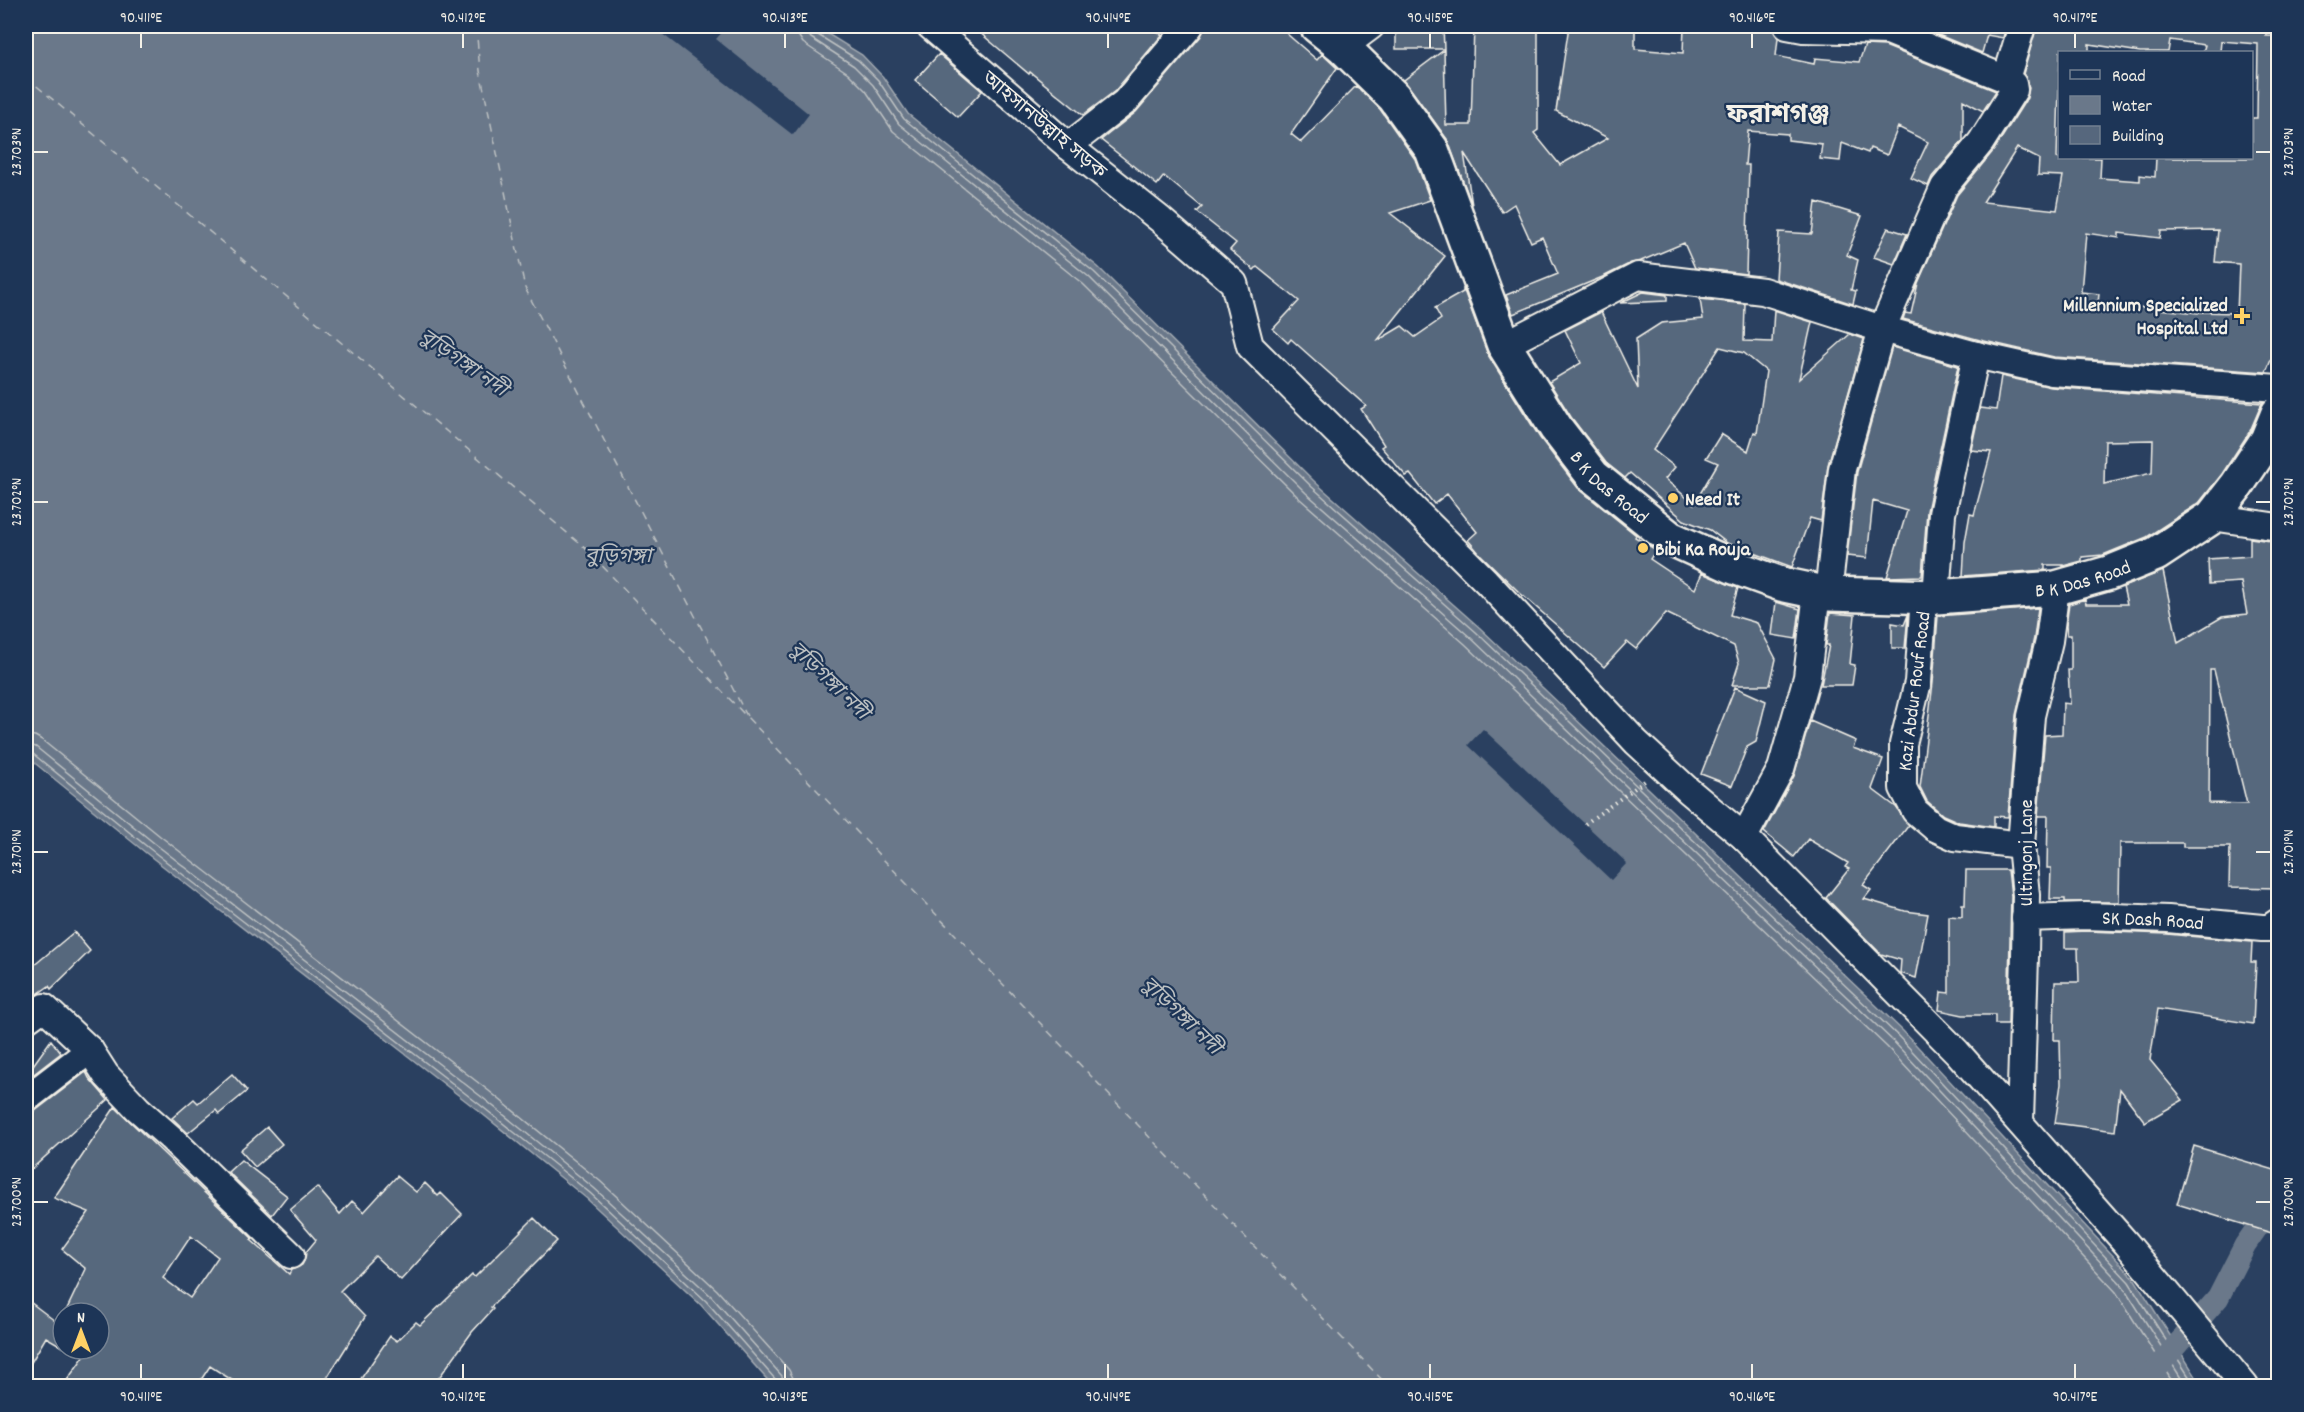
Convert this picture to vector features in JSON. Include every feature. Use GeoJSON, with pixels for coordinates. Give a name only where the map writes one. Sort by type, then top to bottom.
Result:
{"type":"FeatureCollection","features":[{"type":"Feature","properties":{"kind":"street","name":"আহসানউল্লাহ সড়ক"},"geometry":{"type":"LineString","coordinates":[[930,26],[1068,146],[1161,220],[1234,283],[1250,346],[1486,580],[1636,742],[1744,837],[1957,1052],[2126,1243],[2245,1386]]}},
{"type":"Feature","properties":{"kind":"street"},"geometry":{"type":"LineString","coordinates":[[1068,146],[1125,102],[1191,26]]}},
{"type":"Feature","properties":{"kind":"street","name":"B K Das Road"},"geometry":{"type":"LineString","coordinates":[[1317,26],[1343,47],[1394,97],[1432,150],[1504,345],[1556,428],[1593,476],[1670,537],[1734,567],[1781,584],[1822,593],[1930,597],[2056,588],[2109,573],[2156,554],[2212,517],[2267,440],[2278,413]]}},
{"type":"Feature","properties":{"kind":"street"},"geometry":{"type":"LineString","coordinates":[[1343,47],[1371,26]]}},
{"type":"Feature","properties":{"kind":"street"},"geometry":{"type":"LineString","coordinates":[[1744,837],[1781,769],[1807,677],[1842,469],[1882,329],[1944,188],[1981,142],[2014,90],[2013,84],[2006,79],[1888,31],[1803,29],[1787,26]]}},
{"type":"Feature","properties":{"kind":"street"},"geometry":{"type":"LineString","coordinates":[[2006,79],[2022,26]]}},
{"type":"Feature","properties":{"kind":"street"},"geometry":{"type":"LineString","coordinates":[[1504,345],[1638,276],[1763,291],[1882,329],[1976,355],[2052,372],[2278,388]]}},
{"type":"Feature","properties":{"kind":"street","name":"Kazi Abdur Rouf Road"},"geometry":{"type":"LineString","coordinates":[[1976,355],[1942,514],[1918,682],[1903,744],[1903,788],[1915,811],[1935,828],[1955,837],[2021,845]]}},
{"type":"Feature","properties":{"kind":"street"},"geometry":{"type":"LineString","coordinates":[[2212,517],[2278,527]]}},
{"type":"Feature","properties":{"kind":"street","name":"Ultingonj Lane"},"geometry":{"type":"LineString","coordinates":[[2020,1121],[2026,895],[2021,845],[2031,716],[2049,641],[2056,588]]}},
{"type":"Feature","properties":{"kind":"street","name":"SK Dash Road"},"geometry":{"type":"LineString","coordinates":[[2025,918],[2097,916],[2168,919],[2262,928],[2269,928],[2278,922]]}},
{"type":"Feature","properties":{"kind":"street"},"geometry":{"type":"LineString","coordinates":[[26,1020],[44,1006],[90,1050],[106,1075],[138,1109],[171,1138],[291,1255]]}},
{"type":"Feature","properties":{"kind":"street"},"geometry":{"type":"LineString","coordinates":[[26,1099],[90,1050]]}},
{"type":"Feature","properties":{"kind":"path"},"geometry":{"type":"LineString","coordinates":[[1585,824],[1664,767]]}},
{"type":"Feature","properties":{"kind":"water","name":"বুড়িগঙ্গা"},"geometry":{"type":"Polygon","coordinates":[[[26,26],[815,26],[862,55],[883,77],[908,114],[1098,267],[1316,483],[1480,628],[1903,1031],[2134,1278],[2202,1386],[773,1386],[701,1305],[586,1198],[475,1108],[146,853],[26,756],[26,26]]]}},
{"type":"Feature","properties":{"kind":"pier"},"geometry":{"type":"Polygon","coordinates":[[[652,26],[728,26],[716,39],[809,114],[793,135],[652,26]]]}},
{"type":"Feature","properties":{"kind":"pier"},"geometry":{"type":"Polygon","coordinates":[[[1483,729],[1627,863],[1611,880],[1468,745],[1483,729]]]}},
{"type":"Feature","properties":{"kind":"building"},"geometry":{"type":"Polygon","coordinates":[[[972,26],[1150,26],[1162,35],[1115,91],[1083,115],[972,26]]]}},
{"type":"Feature","properties":{"kind":"building"},"geometry":{"type":"Polygon","coordinates":[[[1205,26],[1294,26],[1287,34],[1317,60],[1322,54],[1337,68],[1291,134],[1301,142],[1356,86],[1380,109],[1415,159],[1430,200],[1390,213],[1445,256],[1377,341],[1402,326],[1415,337],[1441,319],[1435,308],[1463,292],[1463,288],[1488,355],[1540,438],[1578,488],[1636,535],[1635,537],[1656,550],[1650,559],[1695,589],[1702,573],[1738,588],[1730,615],[1757,623],[1776,659],[1770,685],[1732,685],[1739,663],[1734,646],[1666,613],[1636,649],[1627,642],[1604,667],[1520,593],[1479,553],[1468,540],[1477,532],[1447,494],[1434,504],[1410,474],[1406,476],[1381,447],[1384,445],[1361,409],[1366,406],[1291,339],[1288,343],[1273,329],[1299,301],[1257,267],[1254,270],[1230,250],[1236,243],[1197,212],[1202,207],[1164,176],[1157,185],[1101,140],[1136,112],[1201,36],[1205,26]]]}},
{"type":"Feature","properties":{"kind":"building"},"geometry":{"type":"Polygon","coordinates":[[[1443,26],[1444,49],[1396,49],[1396,27],[1443,26]]]}},
{"type":"Feature","properties":{"kind":"building"},"geometry":{"type":"Polygon","coordinates":[[[1474,26],[1538,26],[1538,130],[1534,133],[1560,165],[1608,138],[1556,111],[1569,26],[1635,26],[1635,49],[1683,53],[1684,26],[1772,27],[1778,38],[1776,56],[1814,64],[1815,58],[1859,62],[1865,45],[1885,46],[1996,91],[1983,111],[1963,100],[1963,141],[1932,177],[1928,186],[1911,178],[1928,142],[1898,127],[1887,155],[1870,148],[1868,153],[1842,143],[1840,161],[1820,159],[1822,144],[1788,140],[1788,134],[1748,131],[1745,165],[1749,165],[1746,274],[1695,268],[1684,243],[1631,263],[1513,314],[1506,295],[1558,274],[1542,237],[1531,242],[1514,204],[1502,212],[1464,153],[1472,205],[1447,139],[1404,80],[1444,50],[1446,125],[1471,125],[1474,26]]]}},
{"type":"Feature","properties":{"kind":"building"},"geometry":{"type":"Polygon","coordinates":[[[1925,26],[1969,26],[1982,29],[1982,26],[2006,26],[2003,38],[1987,35],[1982,53],[1924,29],[1925,26]]]}},
{"type":"Feature","properties":{"kind":"building"},"geometry":{"type":"Polygon","coordinates":[[[2037,26],[2267,26],[2266,36],[2278,36],[2278,343],[2266,372],[2054,357],[1903,319],[1905,313],[1911,314],[1918,283],[1957,195],[1994,150],[2027,98],[2029,88],[2023,74],[2037,26]],[[2017,148],[1983,202],[2057,210],[2063,176],[2038,175],[2039,159],[2017,148]],[[2218,230],[2161,231],[2160,238],[2119,233],[2119,238],[2086,233],[2081,292],[2099,294],[2098,303],[2198,313],[2237,313],[2239,264],[2215,262],[2218,230]]]}},
{"type":"Feature","properties":{"kind":"building"},"geometry":{"type":"Polygon","coordinates":[[[939,54],[982,91],[958,117],[915,80],[939,54]]]}},
{"type":"Feature","properties":{"kind":"building"},"geometry":{"type":"Polygon","coordinates":[[[1816,202],[1862,216],[1847,255],[1858,260],[1851,290],[1856,291],[1853,304],[1776,279],[1779,232],[1812,234],[1816,202]]]}},
{"type":"Feature","properties":{"kind":"building"},"geometry":{"type":"Polygon","coordinates":[[[1888,228],[1907,234],[1894,264],[1874,257],[1888,228]]]}},
{"type":"Feature","properties":{"kind":"building"},"geometry":{"type":"Polygon","coordinates":[[[1643,292],[1667,295],[1667,301],[1620,303],[1643,292]]]}},
{"type":"Feature","properties":{"kind":"building"},"geometry":{"type":"Polygon","coordinates":[[[1700,299],[1745,304],[1744,341],[1772,342],[1774,310],[1812,322],[1799,379],[1850,334],[1864,339],[1828,465],[1821,521],[1810,518],[1792,567],[1727,543],[1710,530],[1684,520],[1630,473],[1625,478],[1606,463],[1571,417],[1549,382],[1581,363],[1565,330],[1601,312],[1638,389],[1636,339],[1661,323],[1703,319],[1700,299]],[[1720,347],[1653,450],[1675,467],[1665,479],[1694,504],[1718,463],[1706,458],[1721,434],[1748,451],[1754,432],[1757,433],[1766,371],[1744,353],[1720,347]]]}},
{"type":"Feature","properties":{"kind":"building"},"geometry":{"type":"Polygon","coordinates":[[[1892,347],[1958,366],[1927,511],[1922,576],[1887,577],[1907,511],[1873,501],[1867,558],[1847,556],[1857,472],[1892,347]]]}},
{"type":"Feature","properties":{"kind":"building"},"geometry":{"type":"Polygon","coordinates":[[[2001,376],[2051,387],[2262,403],[2250,431],[2222,474],[2199,503],[2147,537],[2103,555],[2082,557],[2082,561],[2063,566],[2045,565],[2045,570],[1963,576],[1965,542],[1970,514],[1974,515],[1991,452],[1971,450],[1980,408],[1996,410],[2001,376]],[[2153,440],[2105,441],[2104,484],[2152,473],[2153,440]]]}},
{"type":"Feature","properties":{"kind":"building"},"geometry":{"type":"Polygon","coordinates":[[[2250,538],[2278,542],[2278,888],[2229,887],[2230,847],[2183,847],[2183,843],[2120,843],[2119,902],[2065,902],[2065,899],[2050,899],[2051,868],[2047,868],[2048,816],[2038,816],[2045,735],[2062,734],[2063,703],[2070,704],[2068,670],[2071,670],[2071,635],[2067,635],[2066,626],[2069,604],[2085,599],[2086,604],[2127,604],[2123,587],[2163,571],[2178,643],[2222,617],[2247,614],[2241,582],[2209,584],[2208,559],[2250,556],[2250,538]],[[2210,670],[2209,803],[2247,804],[2214,670],[2210,670]]]}},
{"type":"Feature","properties":{"kind":"building"},"geometry":{"type":"Polygon","coordinates":[[[1776,602],[1800,609],[1796,639],[1772,635],[1776,602]]]}},
{"type":"Feature","properties":{"kind":"building"},"geometry":{"type":"Polygon","coordinates":[[[2038,608],[2034,638],[2016,715],[2008,817],[1994,816],[1994,827],[1959,822],[1943,815],[1927,801],[1920,787],[1933,683],[1938,616],[2038,608]]]}},
{"type":"Feature","properties":{"kind":"building"},"geometry":{"type":"Polygon","coordinates":[[[1830,613],[1855,615],[1850,664],[1855,665],[1852,685],[1821,685],[1829,645],[1826,645],[1830,613]]]}},
{"type":"Feature","properties":{"kind":"building"},"geometry":{"type":"Polygon","coordinates":[[[1908,615],[1905,648],[1892,648],[1892,623],[1904,625],[1908,615]]]}},
{"type":"Feature","properties":{"kind":"building"},"geometry":{"type":"Polygon","coordinates":[[[1735,687],[1766,701],[1756,742],[1747,747],[1732,786],[1701,774],[1735,687]]]}},
{"type":"Feature","properties":{"kind":"building"},"geometry":{"type":"Polygon","coordinates":[[[1810,721],[1856,741],[1853,748],[1883,759],[1872,789],[1896,807],[1909,825],[1863,885],[1871,890],[1864,899],[1905,911],[1928,914],[1916,978],[1900,973],[1901,960],[1881,954],[1826,898],[1849,869],[1845,867],[1848,863],[1808,839],[1794,857],[1764,832],[1794,776],[1810,721]]]}},
{"type":"Feature","properties":{"kind":"building"},"geometry":{"type":"Polygon","coordinates":[[[1966,870],[2008,870],[2011,896],[2008,1024],[1995,1024],[1995,1015],[1963,1015],[1939,1010],[1941,992],[1949,993],[1949,916],[1962,917],[1962,905],[1965,905],[1966,870]]]}},
{"type":"Feature","properties":{"kind":"building"},"geometry":{"type":"Polygon","coordinates":[[[74,932],[90,951],[51,989],[49,986],[26,1002],[26,972],[74,932]]]}},
{"type":"Feature","properties":{"kind":"building"},"geometry":{"type":"Polygon","coordinates":[[[2065,932],[2167,934],[2252,942],[2251,962],[2256,962],[2253,1024],[2158,1009],[2150,1060],[2183,1100],[2145,1122],[2120,1089],[2115,1131],[2055,1123],[2061,1084],[2060,1040],[2054,1040],[2055,982],[2079,982],[2078,948],[2065,948],[2065,932]]]}},
{"type":"Feature","properties":{"kind":"building"},"geometry":{"type":"Polygon","coordinates":[[[51,1040],[61,1053],[26,1080],[26,1075],[51,1040]]]}},
{"type":"Feature","properties":{"kind":"building"},"geometry":{"type":"Polygon","coordinates":[[[86,1072],[108,1100],[26,1174],[26,1114],[35,1111],[86,1072]]]}},
{"type":"Feature","properties":{"kind":"building"},"geometry":{"type":"Polygon","coordinates":[[[232,1074],[247,1091],[219,1114],[216,1110],[188,1133],[172,1118],[194,1099],[198,1103],[232,1074]]]}},
{"type":"Feature","properties":{"kind":"building"},"geometry":{"type":"Polygon","coordinates":[[[115,1107],[289,1274],[291,1270],[302,1265],[306,1252],[316,1240],[290,1210],[317,1187],[340,1214],[352,1201],[364,1212],[397,1176],[416,1192],[425,1183],[438,1196],[441,1193],[462,1214],[401,1280],[375,1256],[340,1291],[365,1317],[322,1386],[241,1386],[210,1366],[197,1386],[63,1386],[81,1361],[111,1361],[111,1301],[71,1301],[86,1269],[62,1249],[89,1212],[54,1198],[115,1107]],[[191,1236],[163,1278],[190,1298],[218,1257],[191,1236]]]}},
{"type":"Feature","properties":{"kind":"building"},"geometry":{"type":"Polygon","coordinates":[[[267,1127],[282,1144],[255,1167],[240,1150],[267,1127]]]}},
{"type":"Feature","properties":{"kind":"building"},"geometry":{"type":"Polygon","coordinates":[[[2194,1146],[2278,1171],[2278,1235],[2177,1204],[2194,1146]]]}},
{"type":"Feature","properties":{"kind":"building"},"geometry":{"type":"Polygon","coordinates":[[[241,1160],[287,1196],[272,1215],[228,1172],[241,1160]]]}},
{"type":"Feature","properties":{"kind":"building"},"geometry":{"type":"Polygon","coordinates":[[[534,1218],[557,1241],[491,1307],[493,1309],[472,1332],[433,1386],[356,1386],[390,1336],[397,1341],[416,1322],[420,1325],[472,1275],[475,1277],[534,1218]]]}},
{"type":"Feature","properties":{"kind":"building"},"geometry":{"type":"Polygon","coordinates":[[[26,1299],[51,1318],[51,1340],[46,1337],[26,1371],[26,1299]]]}},
{"type":"Feature","properties":{"kind":"waterway"},"geometry":{"type":"LineString","coordinates":[[2127,1386],[2153,1372],[2218,1298],[2245,1245],[2259,1225]]}},
{"type":"Feature","properties":{"kind":"ferry route"},"geometry":{"type":"LineString","coordinates":[[476,26],[480,71],[525,288],[747,716]]}},
{"type":"Feature","properties":{"kind":"ferry route"},"geometry":{"type":"LineString","coordinates":[[26,77],[585,548],[1388,1386]]}},
{"type":"Feature","properties":{"kind":"place","name":"Millennium Specialized Hospital Ltd"},"geometry":{"type":"Point","coordinates":[2242,316]}},
{"type":"Feature","properties":{"kind":"place","name":"Need It"},"geometry":{"type":"Point","coordinates":[1673,498]}},
{"type":"Feature","properties":{"kind":"place","name":"Bibi Ka Rouja"},"geometry":{"type":"Point","coordinates":[1643,548]}},
{"type":"Feature","properties":{"kind":"district","name":"ফরাশগঞ্জ"},"geometry":{"type":"Point","coordinates":[1778,113]}},
{"type":"Feature","properties":{"kind":"water label","name":"বুড়িগঙ্গা নদী"},"geometry":{"type":"Point","coordinates":[464,362]}},
{"type":"Feature","properties":{"kind":"water label","name":"বুড়িগঙ্গা নদী"},"geometry":{"type":"Point","coordinates":[830,680]}},
{"type":"Feature","properties":{"kind":"water label","name":"বুড়িগঙ্গা নদী"},"geometry":{"type":"Point","coordinates":[1182,1015]}}]}
